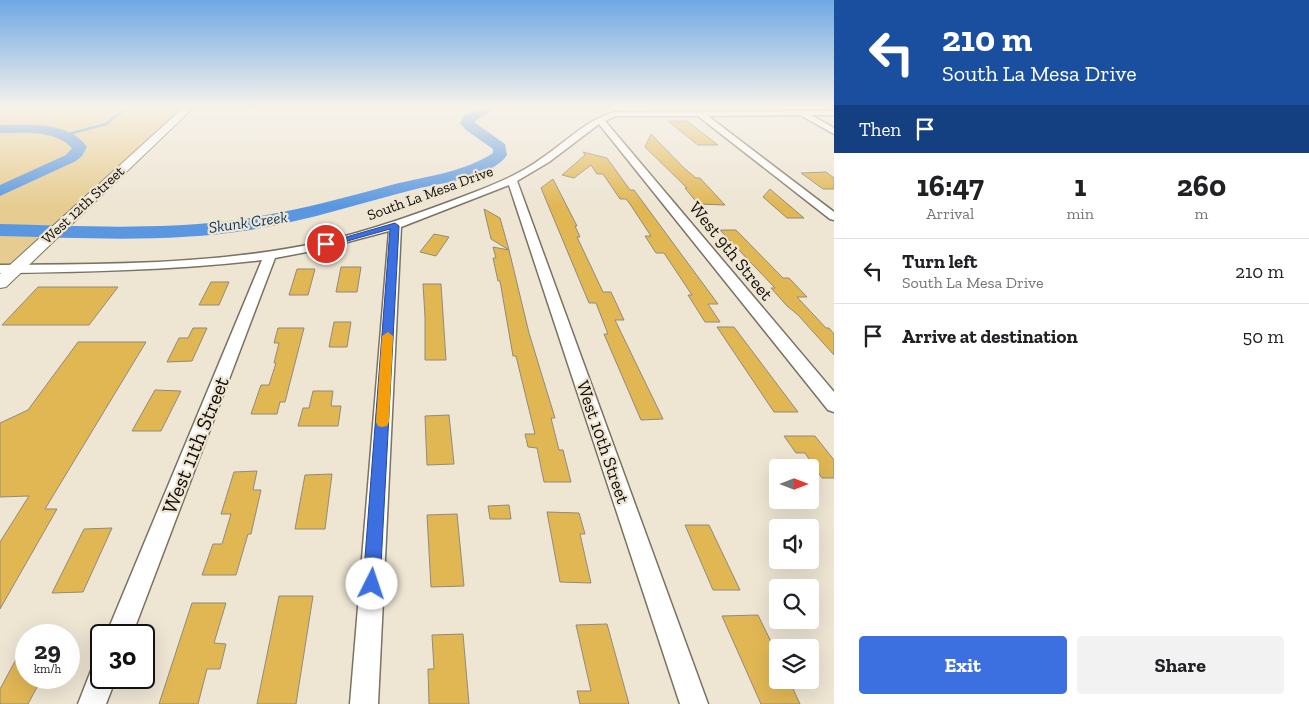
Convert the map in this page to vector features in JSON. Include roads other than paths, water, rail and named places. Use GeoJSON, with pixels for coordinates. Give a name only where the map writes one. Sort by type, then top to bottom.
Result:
{"type":"FeatureCollection","features":[{"type":"Feature","properties":{"kind":"main road","name":"West 12th Street"},"geometry":{"type":"LineString","coordinates":[[0,283],[8,269],[40,245],[152,141]]}},
{"type":"Feature","properties":{"kind":"street","name":"South La Mesa Drive"},"geometry":{"type":"LineString","coordinates":[[8,269],[168,264],[270,255],[337,242],[395,226],[512,180],[550,157],[572,141]]}},
{"type":"Feature","properties":{"kind":"street","name":"West 9th Street"},"geometry":{"type":"LineString","coordinates":[[617,141],[832,400]]}},
{"type":"Feature","properties":{"kind":"street"},"geometry":{"type":"LineString","coordinates":[[735,141],[834,217]]}},
{"type":"Feature","properties":{"kind":"street","name":"West 10th Street"},"geometry":{"type":"LineString","coordinates":[[512,180],[694,704]]}},
{"type":"Feature","properties":{"kind":"street"},"geometry":{"type":"LineString","coordinates":[[364,704],[395,226]]}},
{"type":"Feature","properties":{"kind":"street","name":"West 11th Street"},"geometry":{"type":"LineString","coordinates":[[123,624],[270,255]]}},
{"type":"Feature","properties":{"kind":"street"},"geometry":{"type":"LineString","coordinates":[[92,704],[98,689]]}},
{"type":"Feature","properties":{"kind":"waterway","name":"Skunk Creek"},"geometry":{"type":"LineString","coordinates":[[0,191],[71,158],[80,147],[74,141]]}},
{"type":"Feature","properties":{"kind":"waterway","name":"Skunk Creek"},"geometry":{"type":"LineString","coordinates":[[0,230],[57,232],[199,230],[273,220],[456,175],[480,167],[500,155],[500,147],[491,141]]}}]}
